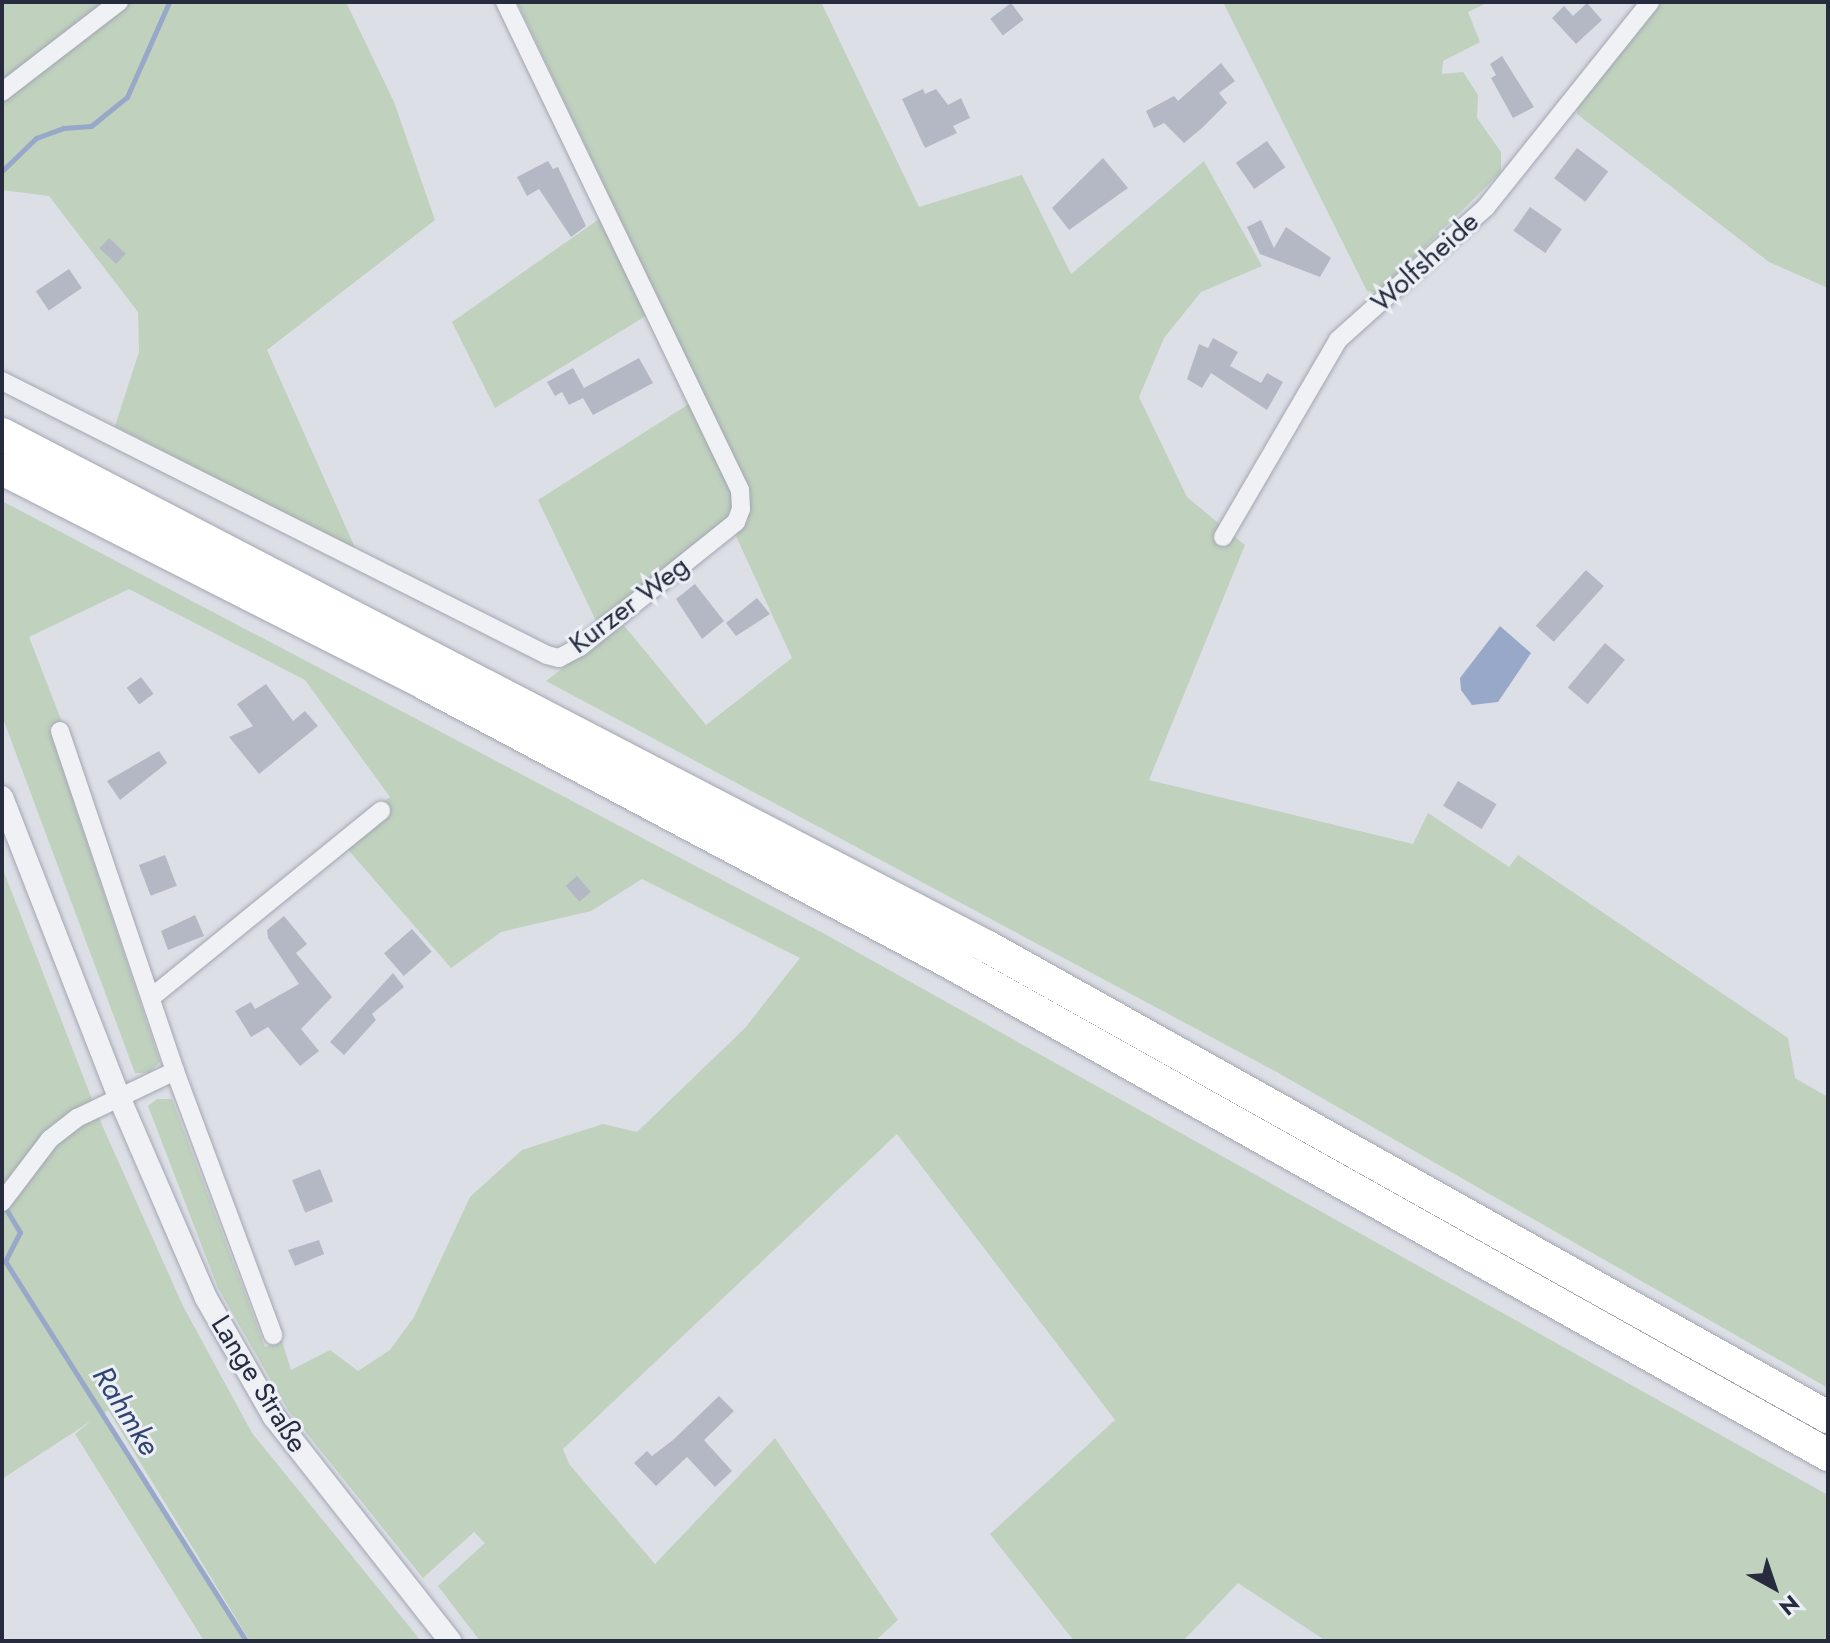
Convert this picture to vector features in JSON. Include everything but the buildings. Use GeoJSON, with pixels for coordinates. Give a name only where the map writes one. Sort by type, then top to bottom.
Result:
{"type":"FeatureCollection","features":[{"type":"Feature","properties":{"kind":"highway"},"geometry":{"type":"LineString","coordinates":[[2,434],[988,947],[1828,1417]]}},
{"type":"Feature","properties":{"kind":"highway"},"geometry":{"type":"LineString","coordinates":[[2,469],[413,678],[947,961],[1828,1455]]}},
{"type":"Feature","properties":{"kind":"street"},"geometry":{"type":"LineString","coordinates":[[2,92],[119,2]]}},
{"type":"Feature","properties":{"kind":"street","name":"Kurzer Weg"},"geometry":{"type":"LineString","coordinates":[[2,381],[547,655],[559,658],[580,647],[736,522],[740,490],[505,2]]}},
{"type":"Feature","properties":{"kind":"street","name":"Wolfsheide"},"geometry":{"type":"LineString","coordinates":[[1223,537],[1338,340],[1486,207],[1650,2]]}},
{"type":"Feature","properties":{"kind":"street","name":"Lange Straße"},"geometry":{"type":"LineString","coordinates":[[60,731],[153,996],[175,1071],[273,1335]]}},
{"type":"Feature","properties":{"kind":"street","name":"Lange Straße"},"geometry":{"type":"LineString","coordinates":[[2,797],[119,1097],[206,1298],[274,1417],[450,1641]]}},
{"type":"Feature","properties":{"kind":"street"},"geometry":{"type":"LineString","coordinates":[[153,996],[381,811]]}},
{"type":"Feature","properties":{"kind":"street"},"geometry":{"type":"LineString","coordinates":[[6,1197],[50,1139],[77,1118],[175,1071]]}},
{"type":"Feature","properties":{"kind":"green space"},"geometry":{"type":"Polygon","coordinates":[[[2,2],[346,2],[394,102],[435,220],[267,350],[356,550],[115,426],[139,352],[138,312],[49,196],[2,190],[2,2]]]}},
{"type":"Feature","properties":{"kind":"green space"},"geometry":{"type":"Polygon","coordinates":[[[517,2],[821,2],[919,207],[1022,175],[1071,274],[1204,161],[1262,266],[1201,292],[1164,338],[1139,397],[1187,497],[1245,545],[1149,780],[1413,844],[1428,813],[1509,867],[1518,855],[1788,1038],[1795,1078],[1828,1097],[1828,1388],[1275,1071],[546,681],[622,623],[706,725],[792,658],[735,534],[748,521],[749,490],[517,2]]]}},
{"type":"Feature","properties":{"kind":"green space"},"geometry":{"type":"Polygon","coordinates":[[[1223,2],[1489,2],[1468,12],[1480,42],[1443,61],[1442,74],[1463,72],[1478,95],[1477,118],[1501,152],[1501,172],[1378,293],[1367,291],[1223,2]]]}},
{"type":"Feature","properties":{"kind":"green space"},"geometry":{"type":"Polygon","coordinates":[[[1659,2],[1828,2],[1828,288],[1769,262],[1577,114],[1575,101],[1659,2]]]}},
{"type":"Feature","properties":{"kind":"green space"},"geometry":{"type":"Polygon","coordinates":[[[602,217],[649,314],[495,408],[452,322],[602,217]]]}},
{"type":"Feature","properties":{"kind":"green space"},"geometry":{"type":"Polygon","coordinates":[[[692,402],[731,486],[736,505],[731,516],[598,625],[538,500],[692,402]]]}},
{"type":"Feature","properties":{"kind":"green space"},"geometry":{"type":"Polygon","coordinates":[[[2,501],[823,933],[1828,1495],[1828,1641],[1326,1641],[1238,1583],[1183,1641],[1074,1641],[990,1534],[1115,1420],[897,1134],[563,1449],[569,1464],[655,1564],[775,1438],[898,1620],[875,1641],[480,1641],[438,1586],[485,1543],[474,1532],[423,1578],[288,1410],[218,1288],[148,1106],[157,1099],[172,1099],[265,1347],[282,1341],[291,1370],[330,1350],[358,1371],[390,1350],[414,1317],[470,1197],[522,1150],[603,1124],[637,1132],[745,1028],[800,958],[642,879],[591,911],[501,932],[451,968],[337,837],[390,797],[305,680],[129,589],[29,637],[62,722],[49,728],[160,1062],[149,1073],[135,1073],[2,716],[2,501]]]}},
{"type":"Feature","properties":{"kind":"green space"},"geometry":{"type":"Polygon","coordinates":[[[2,867],[102,1125],[183,1306],[252,1433],[421,1641],[250,1641],[108,1410],[103,1414],[244,1641],[204,1641],[75,1434],[91,1421],[2,1479],[2,867]]]}},
{"type":"Feature","properties":{"kind":"water"},"geometry":{"type":"Polygon","coordinates":[[[1500,626],[1531,653],[1498,702],[1472,705],[1461,690],[1460,678],[1500,626]]]}},
{"type":"Feature","properties":{"kind":"waterway","name":"Rahmke"},"geometry":{"type":"LineString","coordinates":[[2,171],[36,138],[63,128],[91,126],[127,97],[169,2]]}},
{"type":"Feature","properties":{"kind":"waterway","name":"Rahmke"},"geometry":{"type":"LineString","coordinates":[[3,1204],[20,1232],[5,1261],[246,1641]]}}]}
